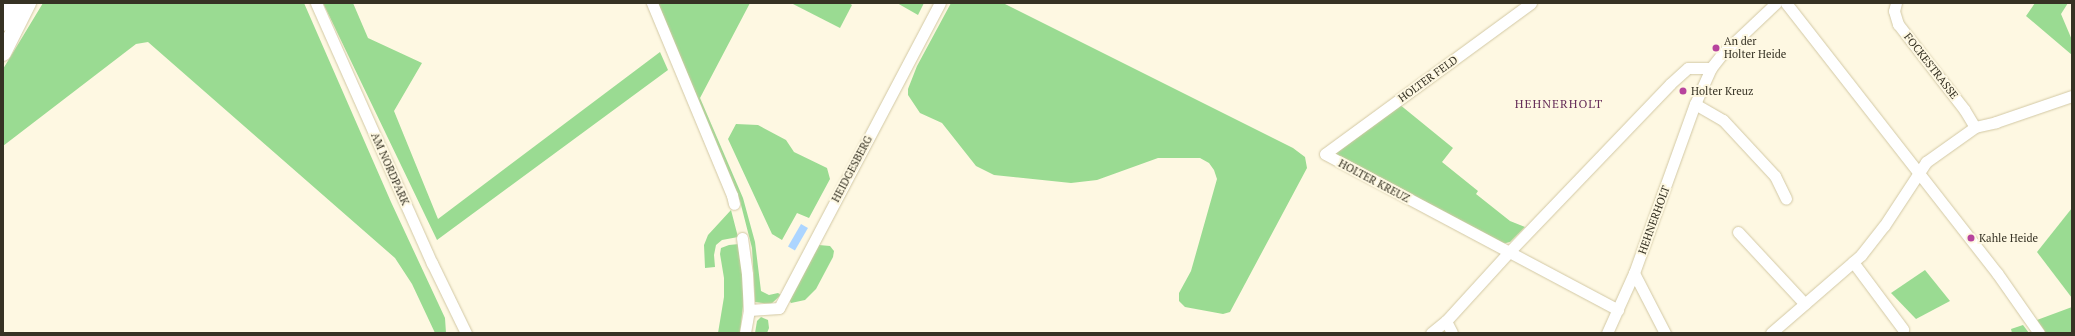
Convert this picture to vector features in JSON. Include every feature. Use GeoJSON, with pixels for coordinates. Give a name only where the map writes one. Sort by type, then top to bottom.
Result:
{"type":"FeatureCollection","features":[{"type":"Feature","properties":{"kind":"highway"},"geometry":{"type":"LineString","coordinates":[[3,53],[12,3]]}},
{"type":"Feature","properties":{"kind":"highway"},"geometry":{"type":"LineString","coordinates":[[8,23],[28,3]]}},
{"type":"Feature","properties":{"kind":"highway"},"geometry":{"type":"LineString","coordinates":[[8,23],[36,3]]}},
{"type":"Feature","properties":{"kind":"street","name":"AM NORDPARK"},"geometry":{"type":"LineString","coordinates":[[316,3],[429,256],[466,333]]}},
{"type":"Feature","properties":{"kind":"street"},"geometry":{"type":"LineString","coordinates":[[652,3],[733,199]]}},
{"type":"Feature","properties":{"kind":"street","name":"HEIDGESBERG"},"geometry":{"type":"LineString","coordinates":[[749,310],[779,308],[940,3]]}},
{"type":"Feature","properties":{"kind":"street","name":"HOLTER FELD"},"geometry":{"type":"LineString","coordinates":[[1325,154],[1531,3]]}},
{"type":"Feature","properties":{"kind":"street","name":"HEHNERHOLT"},"geometry":{"type":"LineString","coordinates":[[1607,333],[1634,273],[1695,104],[1711,68],[1722,54],[1776,3]]}},
{"type":"Feature","properties":{"kind":"street"},"geometry":{"type":"LineString","coordinates":[[1786,3],[1917,174],[1996,273],[2040,333]]}},
{"type":"Feature","properties":{"kind":"street","name":"FOCKESTRASSE"},"geometry":{"type":"LineString","coordinates":[[1896,3],[1894,11],[1898,24],[1964,109],[1975,127]]}},
{"type":"Feature","properties":{"kind":"street"},"geometry":{"type":"LineString","coordinates":[[1431,333],[1446,321],[1509,252],[1670,84],[1688,68],[1711,68]]}},
{"type":"Feature","properties":{"kind":"street"},"geometry":{"type":"LineString","coordinates":[[1771,333],[1853,262],[1884,226],[1926,162],[1975,127],[1996,122],[2072,96]]}},
{"type":"Feature","properties":{"kind":"street"},"geometry":{"type":"LineString","coordinates":[[1695,104],[1723,120],[1775,176],[1786,199]]}},
{"type":"Feature","properties":{"kind":"street","name":"HOLTER KREUZ"},"geometry":{"type":"LineString","coordinates":[[1325,154],[1618,310]]}},
{"type":"Feature","properties":{"kind":"street"},"geometry":{"type":"LineString","coordinates":[[1738,232],[1805,304]]}},
{"type":"Feature","properties":{"kind":"street"},"geometry":{"type":"LineString","coordinates":[[742,238],[747,274],[749,310],[745,333]]}},
{"type":"Feature","properties":{"kind":"street"},"geometry":{"type":"LineString","coordinates":[[1853,262],[1903,329]]}},
{"type":"Feature","properties":{"kind":"street"},"geometry":{"type":"LineString","coordinates":[[1634,273],[1665,333]]}},
{"type":"Feature","properties":{"kind":"street"},"geometry":{"type":"LineString","coordinates":[[1446,321],[1452,333]]}},
{"type":"Feature","properties":{"kind":"green space"},"geometry":{"type":"Polygon","coordinates":[[[43,3],[304,3],[391,202],[445,318],[446,333],[435,333],[412,284],[395,258],[148,42],[136,44],[3,146],[3,69],[43,3]]]}},
{"type":"Feature","properties":{"kind":"green space"},"geometry":{"type":"Polygon","coordinates":[[[323,3],[353,3],[368,38],[422,63],[394,111],[438,219],[660,52],[668,70],[437,240],[323,3]]]}},
{"type":"Feature","properties":{"kind":"green space"},"geometry":{"type":"Polygon","coordinates":[[[657,3],[750,3],[700,98],[743,198],[755,242],[761,291],[769,295],[778,293],[781,295],[771,304],[755,302],[752,248],[740,201],[657,3]]]}},
{"type":"Feature","properties":{"kind":"green space"},"geometry":{"type":"Polygon","coordinates":[[[791,3],[849,3],[852,5],[840,28],[791,3]]]}},
{"type":"Feature","properties":{"kind":"green space"},"geometry":{"type":"Polygon","coordinates":[[[897,3],[924,3],[918,15],[897,3]]]}},
{"type":"Feature","properties":{"kind":"green space"},"geometry":{"type":"Polygon","coordinates":[[[951,3],[1003,3],[1293,148],[1305,157],[1307,168],[1230,312],[1223,314],[1185,307],[1179,301],[1179,293],[1191,271],[1217,179],[1214,170],[1209,163],[1200,158],[1158,158],[1097,180],[1071,183],[994,175],[976,166],[942,123],[920,113],[908,95],[908,89],[917,66],[951,3]]]}},
{"type":"Feature","properties":{"kind":"green space"},"geometry":{"type":"Polygon","coordinates":[[[2035,3],[2068,3],[2061,14],[2072,40],[2072,55],[2026,16],[2035,3]]]}},
{"type":"Feature","properties":{"kind":"green space"},"geometry":{"type":"Polygon","coordinates":[[[1399,104],[1453,148],[1442,162],[1478,191],[1476,194],[1510,221],[1525,227],[1510,242],[1502,244],[1332,155],[1399,104]]]}},
{"type":"Feature","properties":{"kind":"green space"},"geometry":{"type":"Polygon","coordinates":[[[736,124],[758,125],[786,140],[794,152],[827,168],[830,179],[809,218],[797,213],[782,240],[772,234],[728,139],[736,124]]]}},
{"type":"Feature","properties":{"kind":"green space"},"geometry":{"type":"Polygon","coordinates":[[[2072,208],[2072,298],[2037,252],[2072,208]]]}},
{"type":"Feature","properties":{"kind":"green space"},"geometry":{"type":"Polygon","coordinates":[[[731,210],[738,237],[722,240],[716,245],[714,255],[715,267],[705,268],[704,245],[708,235],[731,210]]]}},
{"type":"Feature","properties":{"kind":"green space"},"geometry":{"type":"Polygon","coordinates":[[[739,244],[745,288],[740,333],[718,333],[724,297],[724,278],[720,254],[721,248],[739,244]]]}},
{"type":"Feature","properties":{"kind":"green space"},"geometry":{"type":"Polygon","coordinates":[[[819,245],[830,246],[834,251],[833,257],[816,289],[805,300],[791,303],[789,300],[812,251],[819,245]]]}},
{"type":"Feature","properties":{"kind":"green space"},"geometry":{"type":"Polygon","coordinates":[[[1925,270],[1950,301],[1916,319],[1891,293],[1925,270]]]}},
{"type":"Feature","properties":{"kind":"green space"},"geometry":{"type":"Polygon","coordinates":[[[2072,307],[2072,333],[2046,333],[2037,320],[2072,307]]]}},
{"type":"Feature","properties":{"kind":"green space"},"geometry":{"type":"Polygon","coordinates":[[[761,317],[768,320],[769,328],[767,333],[755,333],[757,321],[761,317]]]}},
{"type":"Feature","properties":{"kind":"green space"},"geometry":{"type":"Polygon","coordinates":[[[2023,325],[2029,333],[2012,333],[2011,329],[2023,325]]]}},
{"type":"Feature","properties":{"kind":"water"},"geometry":{"type":"Polygon","coordinates":[[[801,224],[808,228],[795,251],[788,247],[801,224]]]}},
{"type":"Feature","properties":{"kind":"place","name":"An der Holter Heide"},"geometry":{"type":"Point","coordinates":[1716,48]}},
{"type":"Feature","properties":{"kind":"place","name":"Holter Kreuz"},"geometry":{"type":"Point","coordinates":[1683,91]}},
{"type":"Feature","properties":{"kind":"place","name":"Kahle Heide"},"geometry":{"type":"Point","coordinates":[1971,238]}},
{"type":"Feature","properties":{"kind":"district","name":"HEHNERHOLT"},"geometry":{"type":"Point","coordinates":[1559,104]}}]}
